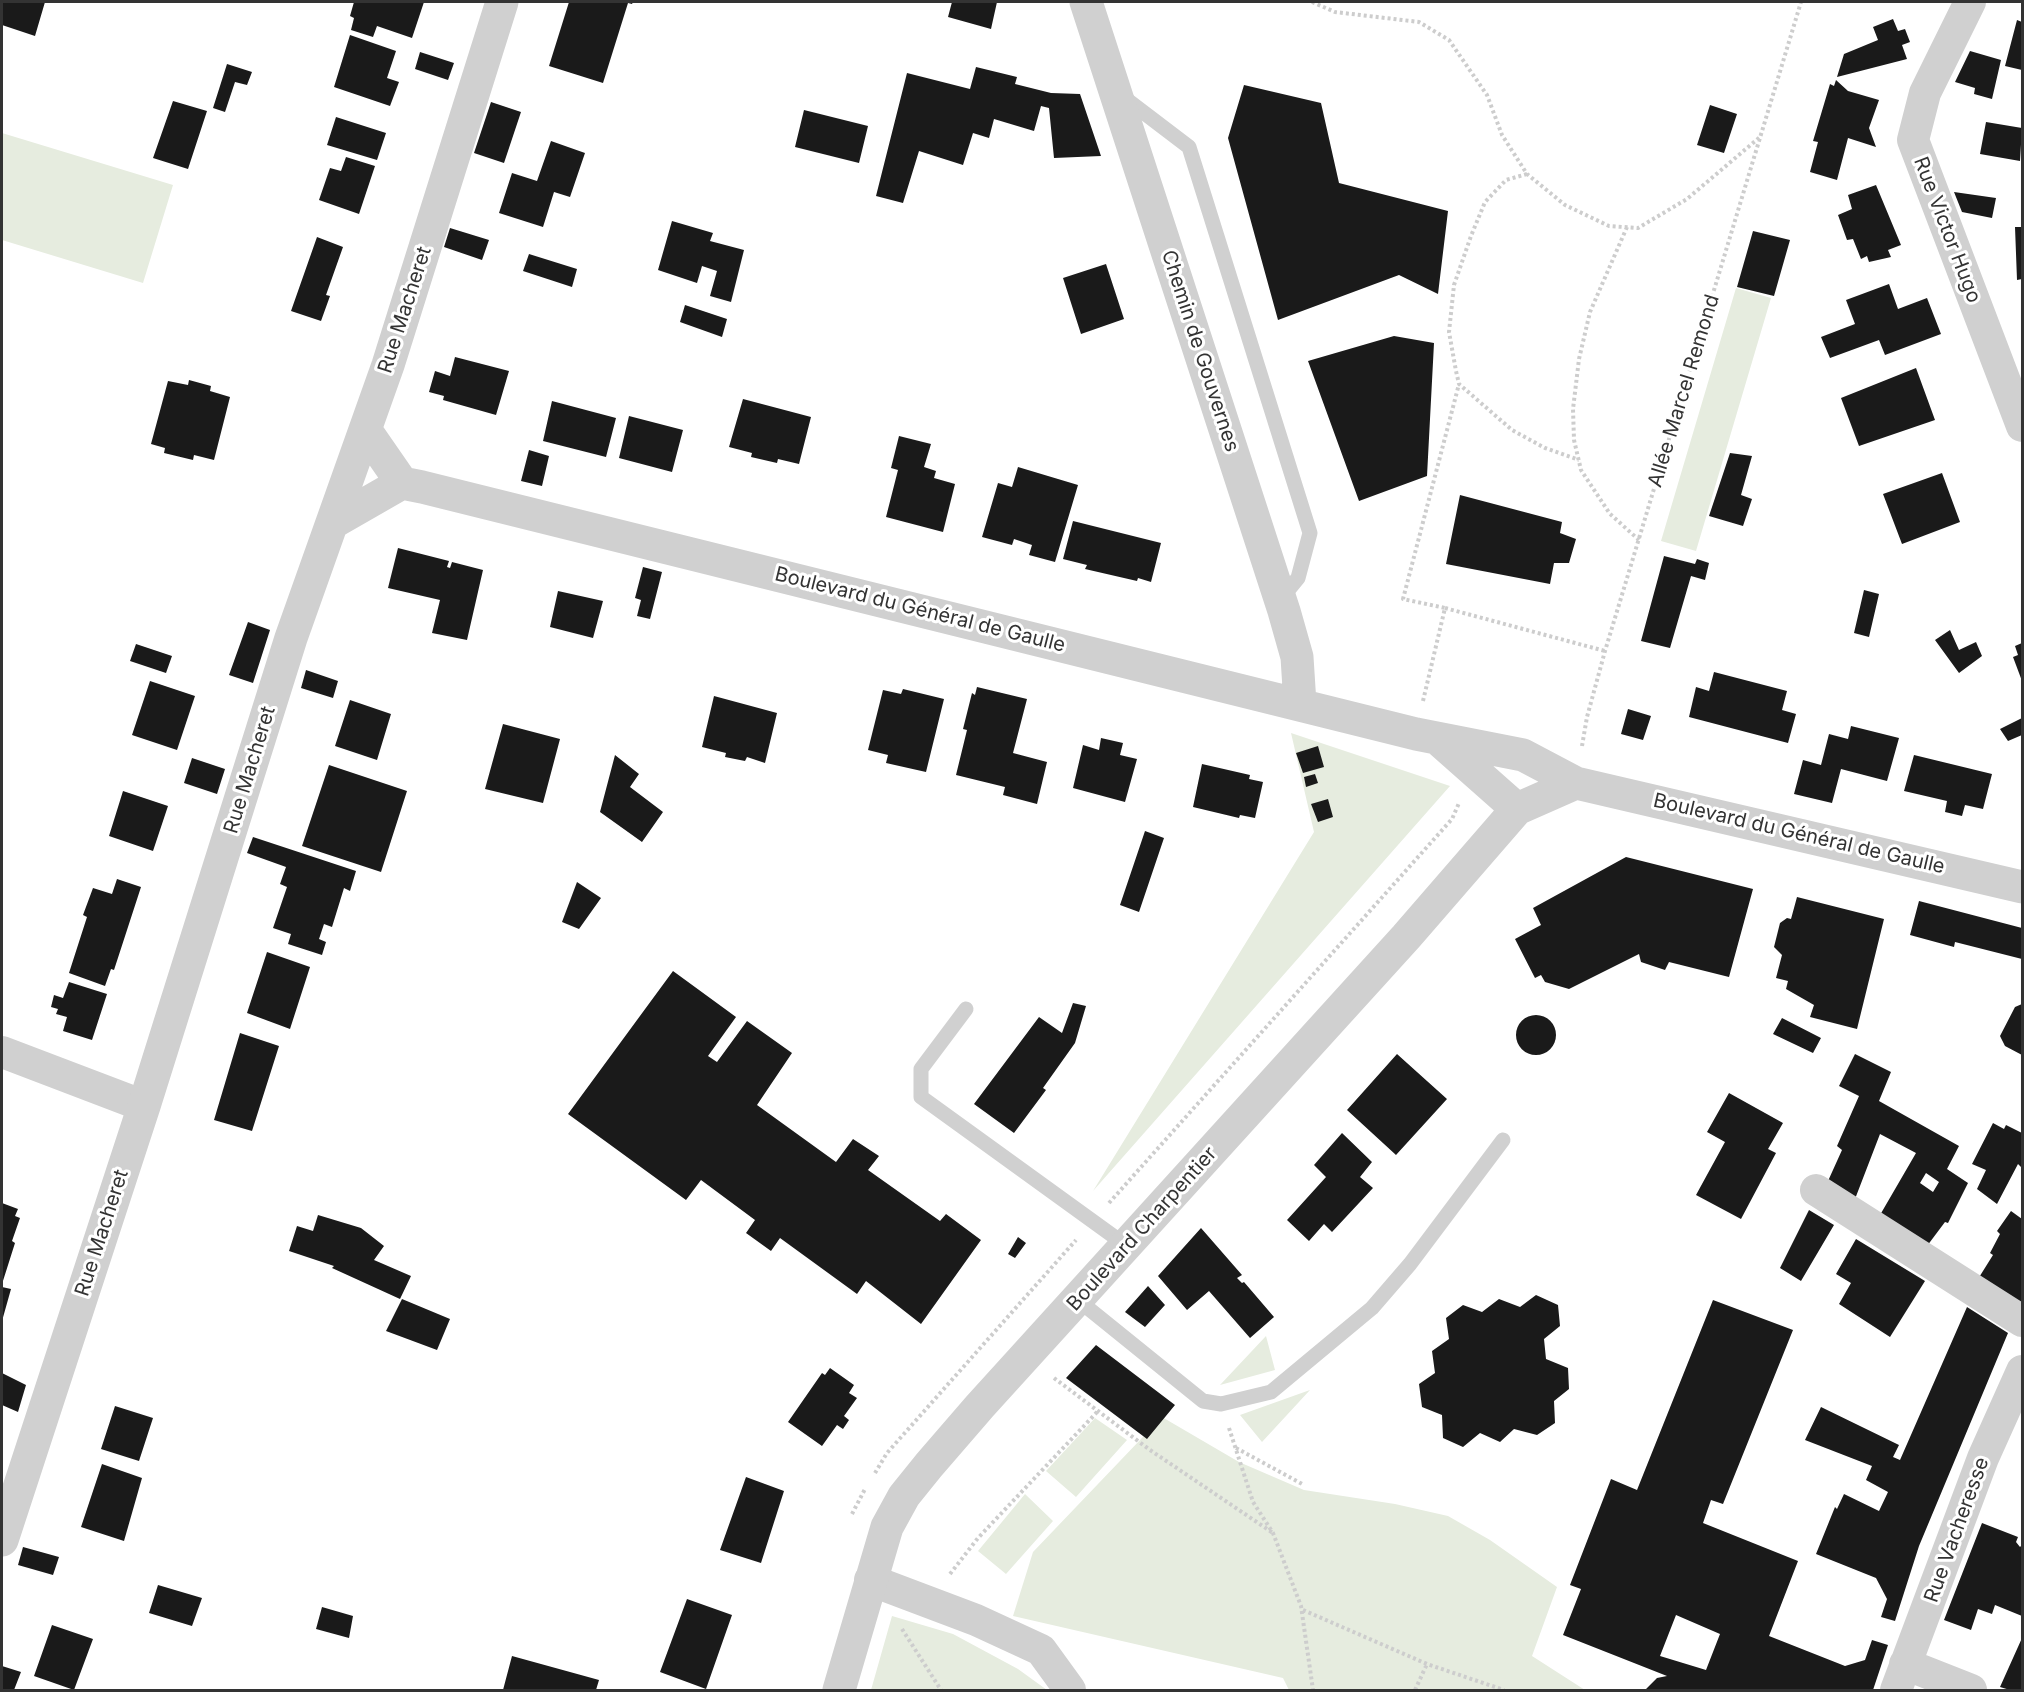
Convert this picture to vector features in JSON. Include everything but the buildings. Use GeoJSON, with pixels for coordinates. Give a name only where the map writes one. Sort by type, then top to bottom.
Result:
{"type":"FeatureCollection","features":[{"type":"Feature","properties":{"kind":"street","name":"Rue Macheret"},"geometry":{"type":"LineString","coordinates":[[2,1540],[144,1106],[291,638],[366,431],[502,2]]}},
{"type":"Feature","properties":{"kind":"street","name":"Chemin de Gouvernes"},"geometry":{"type":"LineString","coordinates":[[1086,2],[1280,600],[1297,657],[1300,704]]}},
{"type":"Feature","properties":{"kind":"street","name":"Rue Victor Hugo"},"geometry":{"type":"LineString","coordinates":[[1970,2],[1925,93],[1913,140],[2022,426]]}},
{"type":"Feature","properties":{"kind":"street"},"geometry":{"type":"LineString","coordinates":[[334,522],[402,483],[366,431]]}},
{"type":"Feature","properties":{"kind":"street","name":"Boulevard du Général de Gaulle"},"geometry":{"type":"LineString","coordinates":[[402,483],[1427,736],[1523,754],[1576,783],[2022,887]]}},
{"type":"Feature","properties":{"kind":"street","name":"Boulevard du Général de Gaulle"},"geometry":{"type":"LineString","coordinates":[[1427,736],[1517,809]]}},
{"type":"Feature","properties":{"kind":"street"},"geometry":{"type":"LineString","coordinates":[[1517,809],[1576,783]]}},
{"type":"Feature","properties":{"kind":"street","name":"Boulevard Charpentier"},"geometry":{"type":"LineString","coordinates":[[839,1690],[887,1527],[904,1496],[980,1406],[1406,937],[1517,809]]}},
{"type":"Feature","properties":{"kind":"street"},"geometry":{"type":"LineString","coordinates":[[2,1052],[144,1106]]}},
{"type":"Feature","properties":{"kind":"street"},"geometry":{"type":"LineString","coordinates":[[1816,1190],[2022,1321]]}},
{"type":"Feature","properties":{"kind":"street","name":"Rue Vacheresse"},"geometry":{"type":"LineString","coordinates":[[1900,1677],[1983,1458],[2022,1371]]}},
{"type":"Feature","properties":{"kind":"street"},"geometry":{"type":"LineString","coordinates":[[870,1580],[976,1620],[1041,1650],[1070,1690]]}},
{"type":"Feature","properties":{"kind":"street"},"geometry":{"type":"LineString","coordinates":[[1900,1677],[1971,1690]]}},
{"type":"Feature","properties":{"kind":"lane"},"geometry":{"type":"LineString","coordinates":[[1115,91],[1189,147],[1310,533],[1298,578],[1280,600]]}},
{"type":"Feature","properties":{"kind":"lane"},"geometry":{"type":"LineString","coordinates":[[966,1009],[921,1069],[921,1096],[1127,1246]]}},
{"type":"Feature","properties":{"kind":"lane"},"geometry":{"type":"LineString","coordinates":[[1078,1300],[1203,1401],[1221,1404],[1271,1392],[1372,1308],[1410,1264],[1503,1140]]}},
{"type":"Feature","properties":{"kind":"path"},"geometry":{"type":"LineString","coordinates":[[1312,2],[1335,12],[1419,22],[1449,40],[1487,95],[1502,135],[1527,174],[1565,205],[1609,226],[1638,228],[1688,199],[1760,137]]}},
{"type":"Feature","properties":{"kind":"path","name":"Allée Marcel Remond"},"geometry":{"type":"LineString","coordinates":[[1576,783],[1587,717],[1605,651],[1801,2]]}},
{"type":"Feature","properties":{"kind":"path"},"geometry":{"type":"LineString","coordinates":[[1527,174],[1506,180],[1485,202],[1454,285],[1449,332],[1459,384],[1402,599],[1445,608],[1605,651]]}},
{"type":"Feature","properties":{"kind":"path"},"geometry":{"type":"LineString","coordinates":[[1627,227],[1590,312],[1579,358],[1573,409],[1574,440],[1581,470],[1610,514],[1639,540]]}},
{"type":"Feature","properties":{"kind":"path"},"geometry":{"type":"LineString","coordinates":[[1459,384],[1512,430],[1545,447],[1579,460]]}},
{"type":"Feature","properties":{"kind":"path"},"geometry":{"type":"LineString","coordinates":[[1427,736],[1445,608]]}},
{"type":"Feature","properties":{"kind":"path"},"geometry":{"type":"LineString","coordinates":[[851,1516],[854,1506],[887,1453],[1452,819],[1461,798]]}},
{"type":"Feature","properties":{"kind":"path"},"geometry":{"type":"LineString","coordinates":[[1025,1357],[1150,1450],[1274,1533]]}},
{"type":"Feature","properties":{"kind":"path"},"geometry":{"type":"LineString","coordinates":[[1221,1404],[1253,1502],[1274,1533],[1302,1610],[1314,1690]]}},
{"type":"Feature","properties":{"kind":"path"},"geometry":{"type":"LineString","coordinates":[[941,1690],[902,1628],[929,1602],[978,1538],[1098,1410]]}},
{"type":"Feature","properties":{"kind":"path"},"geometry":{"type":"LineString","coordinates":[[1235,1448],[1304,1485]]}},
{"type":"Feature","properties":{"kind":"path"},"geometry":{"type":"LineString","coordinates":[[1302,1610],[1427,1664],[1504,1690]]}},
{"type":"Feature","properties":{"kind":"path"},"geometry":{"type":"LineString","coordinates":[[1415,1690],[1427,1664]]}},
{"type":"Feature","properties":{"kind":"shaded area"},"geometry":{"type":"Polygon","coordinates":[[[2,133],[173,185],[143,283],[2,240],[2,133]]]}},
{"type":"Feature","properties":{"kind":"shaded area"},"geometry":{"type":"Polygon","coordinates":[[[1736,288],[1771,298],[1696,551],[1661,541],[1736,288]]]}},
{"type":"Feature","properties":{"kind":"shaded area"},"geometry":{"type":"Polygon","coordinates":[[[1291,733],[1450,786],[1093,1191],[1314,832],[1291,733]]]}},
{"type":"Feature","properties":{"kind":"shaded area"},"geometry":{"type":"Polygon","coordinates":[[[1266,1336],[1275,1370],[1220,1385],[1266,1336]]]}},
{"type":"Feature","properties":{"kind":"shaded area"},"geometry":{"type":"Polygon","coordinates":[[[1310,1390],[1262,1442],[1240,1415],[1310,1390]]]}},
{"type":"Feature","properties":{"kind":"shaded area"},"geometry":{"type":"Polygon","coordinates":[[[1162,1417],[1239,1462],[1304,1490],[1395,1504],[1448,1516],[1490,1540],[1557,1587],[1532,1656],[1585,1690],[1289,1690],[1283,1678],[1013,1616],[1033,1552],[1162,1417]]]}},
{"type":"Feature","properties":{"kind":"shaded area"},"geometry":{"type":"Polygon","coordinates":[[[1095,1418],[1127,1440],[1076,1497],[1046,1471],[1095,1418]]]}},
{"type":"Feature","properties":{"kind":"shaded area"},"geometry":{"type":"Polygon","coordinates":[[[1025,1494],[1053,1521],[1006,1574],[978,1551],[1025,1494]]]}},
{"type":"Feature","properties":{"kind":"shaded area"},"geometry":{"type":"Polygon","coordinates":[[[892,1616],[953,1634],[1018,1669],[1047,1690],[871,1690],[892,1616]]]}}]}
